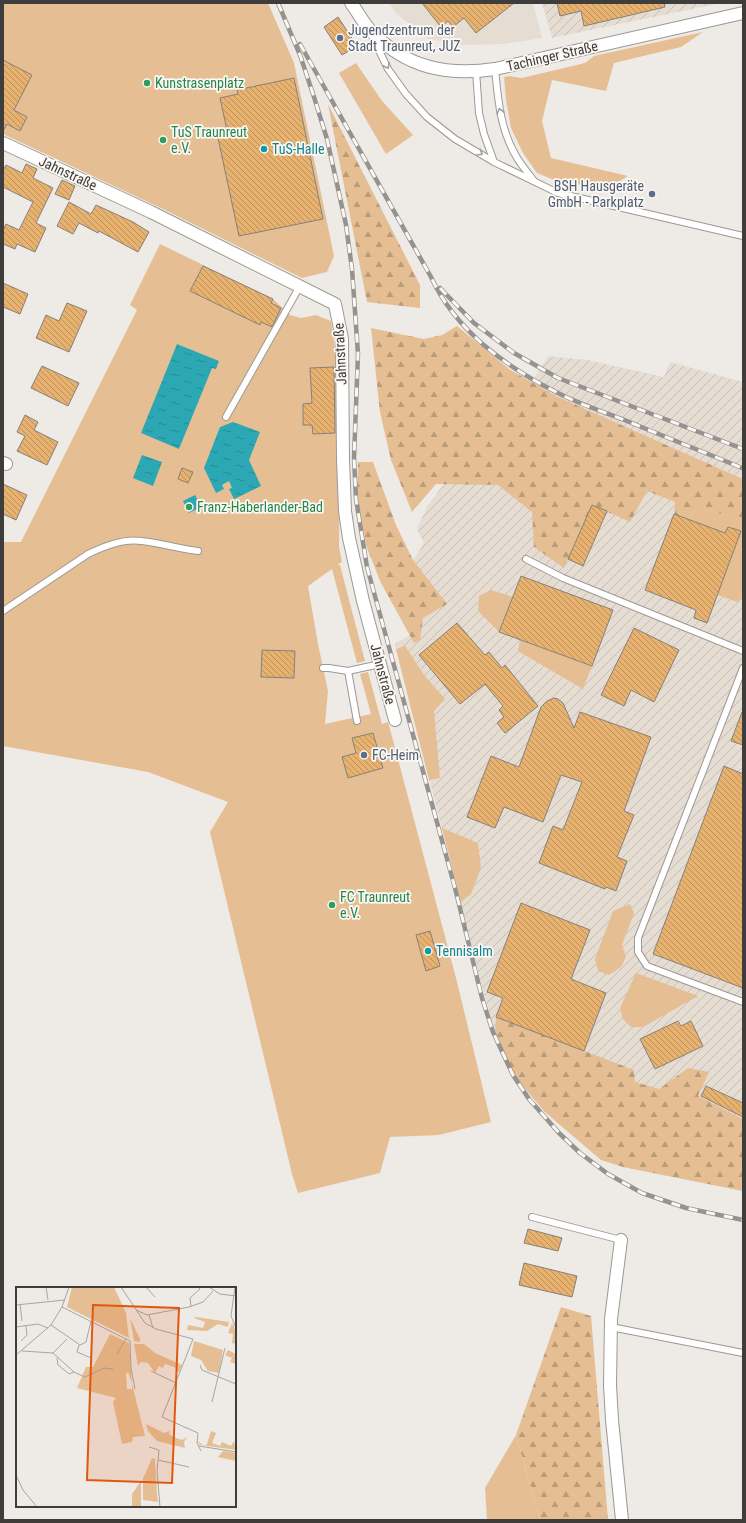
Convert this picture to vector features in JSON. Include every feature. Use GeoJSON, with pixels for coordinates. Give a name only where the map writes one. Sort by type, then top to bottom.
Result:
{"type":"FeatureCollection","features":[{"type":"Feature","properties":{"kind":"street","name":"Tachinger Straße"},"geometry":{"type":"LineString","coordinates":[[351,3],[370,30],[390,48],[407,59],[432,68],[455,71],[476,71],[495,68],[743,13]]}},
{"type":"Feature","properties":{"kind":"street","name":"Jahnstraße"},"geometry":{"type":"LineString","coordinates":[[3,143],[144,208],[334,304],[342,332],[343,459],[346,511],[353,560],[395,720]]}},
{"type":"Feature","properties":{"kind":"street"},"geometry":{"type":"LineString","coordinates":[[621,1240],[611,1328],[612,1420],[622,1520]]}},
{"type":"Feature","properties":{"kind":"lane"},"geometry":{"type":"LineString","coordinates":[[370,30],[388,69],[406,94],[422,111],[455,139],[494,162],[558,193],[624,207],[743,236]]}},
{"type":"Feature","properties":{"kind":"lane"},"geometry":{"type":"LineString","coordinates":[[495,68],[498,103],[504,129],[516,156],[535,182]]}},
{"type":"Feature","properties":{"kind":"lane"},"geometry":{"type":"LineString","coordinates":[[476,71],[479,113],[484,134],[494,162]]}},
{"type":"Feature","properties":{"kind":"lane"},"geometry":{"type":"LineString","coordinates":[[226,417],[300,286]]}},
{"type":"Feature","properties":{"kind":"lane"},"geometry":{"type":"LineString","coordinates":[[3,611],[88,554],[116,543],[132,540],[198,551]]}},
{"type":"Feature","properties":{"kind":"lane"},"geometry":{"type":"LineString","coordinates":[[526,559],[563,578],[743,651]]}},
{"type":"Feature","properties":{"kind":"lane"},"geometry":{"type":"LineString","coordinates":[[323,668],[348,671],[380,664]]}},
{"type":"Feature","properties":{"kind":"lane"},"geometry":{"type":"LineString","coordinates":[[743,668],[638,938],[638,952],[647,966],[743,1002]]}},
{"type":"Feature","properties":{"kind":"lane"},"geometry":{"type":"LineString","coordinates":[[348,671],[357,721]]}},
{"type":"Feature","properties":{"kind":"lane"},"geometry":{"type":"LineString","coordinates":[[532,1217],[621,1240]]}},
{"type":"Feature","properties":{"kind":"lane"},"geometry":{"type":"LineString","coordinates":[[611,1328],[743,1353]]}},
{"type":"Feature","properties":{"kind":"shaded area"},"geometry":{"type":"Polygon","coordinates":[[[389,3],[533,3],[542,38],[504,44],[464,45],[428,39],[396,13],[389,3]]]}},
{"type":"Feature","properties":{"kind":"shaded area"},"geometry":{"type":"Polygon","coordinates":[[[542,3],[721,3],[552,38],[542,3]]]}},
{"type":"Feature","properties":{"kind":"shaded area"},"geometry":{"type":"Polygon","coordinates":[[[548,356],[587,360],[664,377],[670,362],[743,382],[743,1191],[623,1167],[601,1160],[545,1112],[516,1078],[495,1031],[485,998],[396,649],[395,644],[410,635],[380,581],[413,560],[416,556],[424,543],[417,529],[428,505],[470,450],[532,382],[548,356]]]}},
{"type":"Feature","properties":{"kind":"green space","name":"TuS Traunreut e.V."},"geometry":{"type":"Polygon","coordinates":[[[3,3],[268,3],[294,63],[334,256],[327,272],[302,278],[163,209],[3,134],[3,3]]]}},
{"type":"Feature","properties":{"kind":"green space"},"geometry":{"type":"Polygon","coordinates":[[[703,32],[681,47],[614,63],[606,91],[552,80],[542,121],[551,158],[628,176],[618,182],[566,185],[537,173],[523,153],[511,128],[504,77],[509,76],[522,78],[585,63],[594,56],[703,32]]]}},
{"type":"Feature","properties":{"kind":"green space"},"geometry":{"type":"Polygon","coordinates":[[[356,63],[382,101],[413,135],[386,154],[339,73],[356,63]]]}},
{"type":"Feature","properties":{"kind":"green space"},"geometry":{"type":"Polygon","coordinates":[[[328,104],[420,285],[420,308],[367,302],[328,104]]]}},
{"type":"Feature","properties":{"kind":"green space"},"geometry":{"type":"Polygon","coordinates":[[[160,244],[273,299],[290,315],[301,318],[316,315],[331,321],[335,347],[340,472],[339,547],[342,562],[337,565],[340,565],[365,661],[357,663],[332,569],[308,586],[328,691],[325,724],[371,714],[360,674],[368,672],[382,724],[388,722],[390,729],[456,978],[491,1122],[439,1135],[390,1137],[380,1173],[298,1193],[292,1174],[210,832],[228,802],[148,772],[3,746],[3,542],[21,542],[137,310],[130,305],[160,244]]]}},
{"type":"Feature","properties":{"kind":"green space"},"geometry":{"type":"Polygon","coordinates":[[[457,326],[509,369],[556,396],[743,479],[743,522],[700,506],[687,519],[674,514],[675,502],[647,491],[630,522],[592,505],[564,568],[534,547],[532,512],[498,485],[436,484],[412,512],[391,460],[380,412],[371,328],[424,339],[442,335],[457,326]]]}},
{"type":"Feature","properties":{"kind":"green space"},"geometry":{"type":"Polygon","coordinates":[[[358,462],[373,462],[396,525],[413,560],[447,604],[423,618],[420,640],[414,643],[380,581],[366,545],[357,499],[358,462]]]}},
{"type":"Feature","properties":{"kind":"green space"},"geometry":{"type":"Polygon","coordinates":[[[700,506],[743,522],[743,597],[738,602],[717,595],[741,531],[728,527],[725,533],[687,519],[700,506]]]}},
{"type":"Feature","properties":{"kind":"green space"},"geometry":{"type":"Polygon","coordinates":[[[491,590],[513,597],[499,632],[478,611],[479,596],[491,590]]]}},
{"type":"Feature","properties":{"kind":"green space"},"geometry":{"type":"Polygon","coordinates":[[[520,640],[592,666],[583,689],[518,651],[520,640]]]}},
{"type":"Feature","properties":{"kind":"green space"},"geometry":{"type":"Polygon","coordinates":[[[405,646],[424,675],[445,699],[434,711],[440,778],[429,780],[396,649],[405,646]]]}},
{"type":"Feature","properties":{"kind":"green space"},"geometry":{"type":"Polygon","coordinates":[[[442,828],[478,843],[481,868],[471,894],[461,902],[442,828]]]}},
{"type":"Feature","properties":{"kind":"green space"},"geometry":{"type":"Polygon","coordinates":[[[630,904],[634,913],[622,945],[626,957],[621,967],[609,975],[598,971],[595,959],[613,911],[630,904]]]}},
{"type":"Feature","properties":{"kind":"green space"},"geometry":{"type":"Polygon","coordinates":[[[636,973],[698,996],[643,1027],[631,1027],[623,1019],[620,1008],[636,973]]]}},
{"type":"Feature","properties":{"kind":"green space"},"geometry":{"type":"Polygon","coordinates":[[[496,1017],[634,1070],[635,1082],[659,1089],[688,1068],[709,1072],[698,1096],[743,1119],[743,1191],[623,1167],[601,1160],[545,1112],[516,1078],[495,1031],[496,1017]]]}},
{"type":"Feature","properties":{"kind":"green space"},"geometry":{"type":"Polygon","coordinates":[[[561,1307],[591,1316],[608,1520],[540,1520],[516,1435],[561,1307]]]}},
{"type":"Feature","properties":{"kind":"green space"},"geometry":{"type":"Polygon","coordinates":[[[516,1435],[540,1520],[487,1520],[485,1488],[516,1435]]]}},
{"type":"Feature","properties":{"kind":"water"},"geometry":{"type":"Polygon","coordinates":[[[177,344],[219,361],[216,369],[212,368],[179,449],[141,433],[177,344]]]}},
{"type":"Feature","properties":{"kind":"water"},"geometry":{"type":"Polygon","coordinates":[[[233,422],[260,432],[249,460],[261,486],[234,499],[229,489],[232,488],[229,481],[222,485],[224,489],[216,493],[204,468],[220,427],[233,422]]]}},
{"type":"Feature","properties":{"kind":"water"},"geometry":{"type":"Polygon","coordinates":[[[142,455],[162,462],[153,486],[133,478],[142,455]]]}},
{"type":"Feature","properties":{"kind":"water"},"geometry":{"type":"Polygon","coordinates":[[[195,495],[201,507],[189,513],[183,501],[195,495]]]}},
{"type":"Feature","properties":{"kind":"building"},"geometry":{"type":"Polygon","coordinates":[[[422,3],[514,3],[476,33],[464,18],[453,27],[448,21],[441,27],[422,3]]]}},
{"type":"Feature","properties":{"kind":"building"},"geometry":{"type":"Polygon","coordinates":[[[557,3],[664,3],[665,7],[584,26],[581,11],[560,16],[557,3]]]}},
{"type":"Feature","properties":{"kind":"building","name":"Jugendzentrum der Stadt Traunreut, JUZ"},"geometry":{"type":"Polygon","coordinates":[[[338,17],[357,46],[342,55],[324,27],[338,17]]]}},
{"type":"Feature","properties":{"kind":"building"},"geometry":{"type":"Polygon","coordinates":[[[3,60],[32,75],[14,110],[27,117],[20,131],[7,124],[3,131],[3,60]]]}},
{"type":"Feature","properties":{"kind":"building","name":"TuS-Halle"},"geometry":{"type":"Polygon","coordinates":[[[294,78],[323,219],[239,236],[218,138],[228,135],[220,98],[238,94],[237,90],[294,78]]]}},
{"type":"Feature","properties":{"kind":"building"},"geometry":{"type":"Polygon","coordinates":[[[26,164],[37,169],[33,178],[53,188],[36,223],[46,228],[35,252],[17,244],[15,249],[3,244],[3,230],[6,224],[19,230],[33,202],[3,187],[3,171],[6,165],[22,173],[26,164]]]}},
{"type":"Feature","properties":{"kind":"building"},"geometry":{"type":"Polygon","coordinates":[[[62,180],[75,186],[69,200],[55,194],[62,180]]]}},
{"type":"Feature","properties":{"kind":"building"},"geometry":{"type":"Polygon","coordinates":[[[69,202],[91,214],[96,205],[133,222],[149,232],[138,252],[99,231],[98,233],[79,223],[73,234],[57,226],[69,202]]]}},
{"type":"Feature","properties":{"kind":"building"},"geometry":{"type":"Polygon","coordinates":[[[203,266],[273,299],[271,303],[281,308],[272,327],[261,322],[260,325],[190,291],[203,266]]]}},
{"type":"Feature","properties":{"kind":"building"},"geometry":{"type":"Polygon","coordinates":[[[3,283],[28,294],[20,314],[3,307],[3,283]]]}},
{"type":"Feature","properties":{"kind":"building"},"geometry":{"type":"Polygon","coordinates":[[[67,303],[87,311],[69,352],[36,338],[46,315],[59,321],[67,303]]]}},
{"type":"Feature","properties":{"kind":"building"},"geometry":{"type":"Polygon","coordinates":[[[42,366],[79,383],[68,406],[31,388],[42,366]]]}},
{"type":"Feature","properties":{"kind":"building"},"geometry":{"type":"Polygon","coordinates":[[[334,367],[335,433],[313,434],[312,425],[303,425],[303,404],[312,403],[310,368],[334,367]]]}},
{"type":"Feature","properties":{"kind":"building"},"geometry":{"type":"Polygon","coordinates":[[[25,415],[38,422],[34,430],[58,442],[47,465],[17,451],[25,436],[17,432],[25,415]]]}},
{"type":"Feature","properties":{"kind":"building"},"geometry":{"type":"Polygon","coordinates":[[[182,468],[193,472],[188,483],[178,479],[182,468]]]}},
{"type":"Feature","properties":{"kind":"building"},"geometry":{"type":"Polygon","coordinates":[[[3,484],[27,495],[16,520],[3,514],[3,484]]]}},
{"type":"Feature","properties":{"kind":"building"},"geometry":{"type":"Polygon","coordinates":[[[592,505],[607,511],[583,566],[568,559],[592,505]]]}},
{"type":"Feature","properties":{"kind":"building"},"geometry":{"type":"Polygon","coordinates":[[[674,514],[725,533],[728,527],[741,531],[707,623],[694,618],[696,610],[645,590],[674,514]]]}},
{"type":"Feature","properties":{"kind":"building"},"geometry":{"type":"Polygon","coordinates":[[[521,576],[613,610],[592,666],[499,632],[521,576]]]}},
{"type":"Feature","properties":{"kind":"building"},"geometry":{"type":"Polygon","coordinates":[[[457,623],[485,655],[489,652],[502,668],[505,665],[538,706],[505,733],[497,723],[504,717],[499,710],[503,706],[485,684],[460,704],[419,655],[457,623]]]}},
{"type":"Feature","properties":{"kind":"building"},"geometry":{"type":"Polygon","coordinates":[[[634,628],[679,650],[654,702],[631,690],[624,706],[601,695],[634,628]]]}},
{"type":"Feature","properties":{"kind":"building"},"geometry":{"type":"Polygon","coordinates":[[[262,650],[295,651],[294,678],[261,677],[262,650]]]}},
{"type":"Feature","properties":{"kind":"building"},"geometry":{"type":"Polygon","coordinates":[[[554,698],[563,703],[574,728],[580,712],[651,737],[624,811],[634,815],[617,857],[627,861],[616,891],[606,887],[605,889],[539,863],[553,826],[563,830],[582,782],[561,775],[543,822],[504,807],[495,828],[467,817],[491,756],[519,767],[541,707],[547,701],[554,698]]]}},
{"type":"Feature","properties":{"kind":"building"},"geometry":{"type":"Polygon","coordinates":[[[742,712],[743,713],[743,745],[731,741],[742,712]]]}},
{"type":"Feature","properties":{"kind":"building","name":"FC-Heim"},"geometry":{"type":"Polygon","coordinates":[[[373,733],[383,768],[348,778],[342,757],[356,753],[352,738],[373,733]]]}},
{"type":"Feature","properties":{"kind":"building"},"geometry":{"type":"Polygon","coordinates":[[[724,766],[743,774],[743,988],[653,954],[724,766]]]}},
{"type":"Feature","properties":{"kind":"building"},"geometry":{"type":"Polygon","coordinates":[[[521,903],[590,930],[571,979],[606,993],[584,1051],[496,1017],[503,998],[487,992],[521,903]]]}},
{"type":"Feature","properties":{"kind":"building","name":"Tennisalm"},"geometry":{"type":"Polygon","coordinates":[[[430,931],[440,966],[426,971],[416,935],[430,931]]]}},
{"type":"Feature","properties":{"kind":"building"},"geometry":{"type":"Polygon","coordinates":[[[678,1021],[681,1026],[691,1021],[703,1046],[655,1069],[640,1039],[678,1021]]]}},
{"type":"Feature","properties":{"kind":"building"},"geometry":{"type":"Polygon","coordinates":[[[706,1086],[743,1103],[743,1117],[701,1096],[706,1086]]]}},
{"type":"Feature","properties":{"kind":"building"},"geometry":{"type":"Polygon","coordinates":[[[528,1229],[562,1238],[558,1251],[524,1243],[528,1229]]]}},
{"type":"Feature","properties":{"kind":"building"},"geometry":{"type":"Polygon","coordinates":[[[524,1263],[577,1276],[572,1297],[519,1285],[524,1263]]]}},
{"type":"Feature","properties":{"kind":"railway"},"geometry":{"type":"LineString","coordinates":[[278,3],[300,55],[327,139],[346,225],[352,269],[358,354],[354,458],[356,499],[367,567],[455,888],[482,998],[493,1032],[513,1075],[529,1099],[559,1133],[580,1153],[608,1174],[642,1193],[686,1208],[743,1220]]}},
{"type":"Feature","properties":{"kind":"railway"},"geometry":{"type":"LineString","coordinates":[[300,44],[441,296],[468,330],[484,345],[518,371],[556,392],[742,468]]}},
{"type":"Feature","properties":{"kind":"railway"},"geometry":{"type":"LineString","coordinates":[[440,288],[474,323],[514,353],[558,378],[743,449]]}},
{"type":"Feature","properties":{"kind":"place","name":"Jugendzentrum der Stadt Traunreut, JUZ"},"geometry":{"type":"Point","coordinates":[340,38]}},
{"type":"Feature","properties":{"kind":"place","name":"Kunstrasenplatz"},"geometry":{"type":"Point","coordinates":[147,83]}},
{"type":"Feature","properties":{"kind":"place","name":"TuS Traunreut e.V."},"geometry":{"type":"Point","coordinates":[163,140]}},
{"type":"Feature","properties":{"kind":"place","name":"TuS-Halle"},"geometry":{"type":"Point","coordinates":[264,149]}},
{"type":"Feature","properties":{"kind":"place","name":"BSH Hausgeräte GmbH - Parkplatz"},"geometry":{"type":"Point","coordinates":[652,194]}},
{"type":"Feature","properties":{"kind":"place","name":"Franz-Haberlander-Bad"},"geometry":{"type":"Point","coordinates":[189,507]}},
{"type":"Feature","properties":{"kind":"place","name":"FC-Heim"},"geometry":{"type":"Point","coordinates":[364,755]}},
{"type":"Feature","properties":{"kind":"place","name":"FC Traunreut e.V."},"geometry":{"type":"Point","coordinates":[332,905]}},
{"type":"Feature","properties":{"kind":"place","name":"Tennisalm"},"geometry":{"type":"Point","coordinates":[428,951]}}]}
